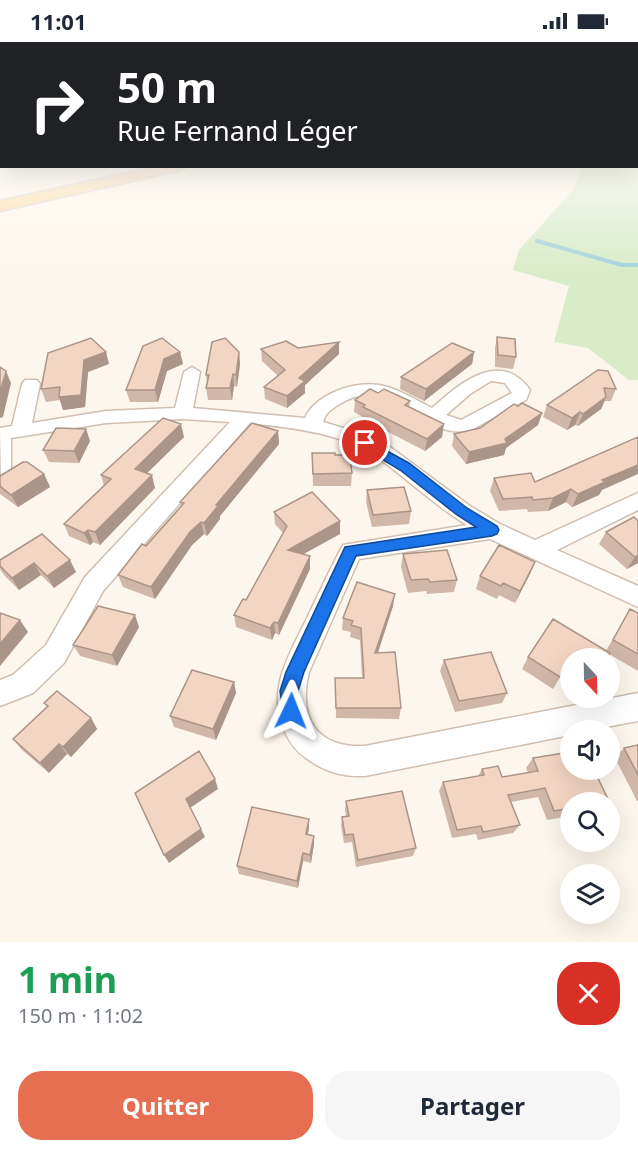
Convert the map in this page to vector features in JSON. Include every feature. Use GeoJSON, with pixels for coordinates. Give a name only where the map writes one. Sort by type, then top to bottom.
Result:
{"type":"FeatureCollection","features":[{"type":"Feature","properties":{"kind":"main road"},"geometry":{"type":"LineString","coordinates":[[0,206],[81,188]]}},
{"type":"Feature","properties":{"kind":"street"},"geometry":{"type":"LineString","coordinates":[[183,414],[192,372]]}},
{"type":"Feature","properties":{"kind":"street"},"geometry":{"type":"LineString","coordinates":[[1,475],[8,432],[31,384]]}},
{"type":"Feature","properties":{"kind":"street"},"geometry":{"type":"LineString","coordinates":[[313,425],[315,416],[322,408],[340,396],[363,390],[378,390],[434,416]]}},
{"type":"Feature","properties":{"kind":"street"},"geometry":{"type":"LineString","coordinates":[[8,432],[106,417],[183,414],[245,417],[313,425],[343,434],[383,452],[462,512],[492,530],[638,597]]}},
{"type":"Feature","properties":{"kind":"street"},"geometry":{"type":"LineString","coordinates":[[0,693],[23,684],[55,654],[94,584],[245,417]]}},
{"type":"Feature","properties":{"kind":"street"},"geometry":{"type":"LineString","coordinates":[[537,549],[638,501]]}},
{"type":"Feature","properties":{"kind":"street"},"geometry":{"type":"LineString","coordinates":[[492,530],[351,551],[295,672],[289,691],[291,711],[301,734],[318,749],[340,761],[365,761],[638,707]]}},
{"type":"Feature","properties":{"kind":"green space"},"geometry":{"type":"Polygon","coordinates":[[[574,188],[638,188],[638,380],[629,380],[588,348],[554,342],[569,286],[513,270],[519,250],[574,188]]]}},
{"type":"Feature","properties":{"kind":"building"},"geometry":{"type":"Polygon","coordinates":[[[497,337],[515,339],[516,357],[498,355],[497,337]]]}},
{"type":"Feature","properties":{"kind":"building"},"geometry":{"type":"Polygon","coordinates":[[[91,338],[106,352],[84,360],[81,395],[59,397],[60,387],[41,389],[48,353],[91,338]]]}},
{"type":"Feature","properties":{"kind":"building"},"geometry":{"type":"Polygon","coordinates":[[[162,338],[180,352],[164,359],[155,390],[126,390],[143,346],[162,338]]]}},
{"type":"Feature","properties":{"kind":"building"},"geometry":{"type":"Polygon","coordinates":[[[225,338],[239,352],[236,375],[233,374],[230,388],[206,388],[212,342],[225,338]]]}},
{"type":"Feature","properties":{"kind":"building"},"geometry":{"type":"Polygon","coordinates":[[[286,341],[298,348],[339,342],[299,378],[305,381],[287,396],[264,387],[285,370],[261,349],[286,341]]]}},
{"type":"Feature","properties":{"kind":"building"},"geometry":{"type":"Polygon","coordinates":[[[452,343],[474,352],[426,389],[401,377],[452,343]]]}},
{"type":"Feature","properties":{"kind":"building"},"geometry":{"type":"Polygon","coordinates":[[[0,367],[6,371],[0,393],[0,367]]]}},
{"type":"Feature","properties":{"kind":"building"},"geometry":{"type":"Polygon","coordinates":[[[598,370],[608,371],[616,389],[604,388],[606,397],[583,414],[580,412],[572,418],[547,405],[598,370]]]}},
{"type":"Feature","properties":{"kind":"building"},"geometry":{"type":"Polygon","coordinates":[[[370,389],[378,393],[384,389],[410,401],[405,405],[444,424],[427,439],[363,407],[365,405],[355,400],[370,389]]]}},
{"type":"Feature","properties":{"kind":"building"},"geometry":{"type":"Polygon","coordinates":[[[522,403],[542,413],[505,439],[507,443],[469,452],[454,434],[480,428],[514,404],[518,406],[522,403]]]}},
{"type":"Feature","properties":{"kind":"building"},"geometry":{"type":"Polygon","coordinates":[[[163,418],[181,424],[135,469],[152,475],[95,532],[88,530],[84,533],[64,524],[111,479],[101,475],[163,418]]]}},
{"type":"Feature","properties":{"kind":"building"},"geometry":{"type":"Polygon","coordinates":[[[252,423],[278,431],[216,505],[218,506],[204,523],[201,522],[190,532],[151,587],[118,575],[142,544],[146,546],[184,503],[180,502],[252,423]]]}},
{"type":"Feature","properties":{"kind":"building"},"geometry":{"type":"Polygon","coordinates":[[[56,428],[86,429],[74,451],[43,450],[56,428]]]}},
{"type":"Feature","properties":{"kind":"building"},"geometry":{"type":"Polygon","coordinates":[[[638,437],[638,465],[602,480],[605,482],[578,494],[571,489],[553,498],[503,499],[494,478],[531,473],[535,482],[638,437]]]}},
{"type":"Feature","properties":{"kind":"building"},"geometry":{"type":"Polygon","coordinates":[[[312,453],[350,455],[352,473],[313,474],[312,453]]]}},
{"type":"Feature","properties":{"kind":"building"},"geometry":{"type":"Polygon","coordinates":[[[23,462],[27,462],[44,474],[11,495],[0,486],[0,476],[23,462]]]}},
{"type":"Feature","properties":{"kind":"building"},"geometry":{"type":"Polygon","coordinates":[[[404,487],[411,511],[373,515],[367,490],[404,487]]]}},
{"type":"Feature","properties":{"kind":"building"},"geometry":{"type":"Polygon","coordinates":[[[312,492],[340,521],[288,550],[310,556],[278,623],[274,622],[270,628],[234,615],[243,599],[246,600],[287,526],[274,512],[312,492]]]}},
{"type":"Feature","properties":{"kind":"building"},"geometry":{"type":"Polygon","coordinates":[[[634,517],[638,521],[638,555],[635,557],[606,532],[634,517]]]}},
{"type":"Feature","properties":{"kind":"building"},"geometry":{"type":"Polygon","coordinates":[[[42,534],[70,560],[47,576],[34,563],[12,578],[0,566],[0,560],[42,534]]]}},
{"type":"Feature","properties":{"kind":"building"},"geometry":{"type":"Polygon","coordinates":[[[499,545],[535,562],[520,591],[503,583],[501,586],[480,576],[499,545]]]}},
{"type":"Feature","properties":{"kind":"building"},"geometry":{"type":"Polygon","coordinates":[[[447,550],[457,580],[430,582],[428,579],[411,580],[403,554],[447,550]]]}},
{"type":"Feature","properties":{"kind":"building"},"geometry":{"type":"Polygon","coordinates":[[[357,582],[395,594],[375,653],[395,652],[401,708],[336,708],[335,678],[364,678],[361,628],[351,625],[353,621],[343,618],[357,582]]]}},
{"type":"Feature","properties":{"kind":"building"},"geometry":{"type":"Polygon","coordinates":[[[98,606],[135,615],[112,655],[73,645],[98,606]]]}},
{"type":"Feature","properties":{"kind":"building"},"geometry":{"type":"Polygon","coordinates":[[[630,609],[638,613],[638,654],[613,640],[630,609]]]}},
{"type":"Feature","properties":{"kind":"building"},"geometry":{"type":"Polygon","coordinates":[[[0,613],[20,620],[0,644],[0,613]]]}},
{"type":"Feature","properties":{"kind":"building"},"geometry":{"type":"Polygon","coordinates":[[[553,619],[602,648],[560,648],[560,677],[528,657],[553,619]]]}},
{"type":"Feature","properties":{"kind":"building"},"geometry":{"type":"Polygon","coordinates":[[[491,652],[507,693],[459,701],[444,660],[491,652]]]}},
{"type":"Feature","properties":{"kind":"building"},"geometry":{"type":"Polygon","coordinates":[[[192,670],[234,682],[213,729],[170,716],[192,670]]]}},
{"type":"Feature","properties":{"kind":"building"},"geometry":{"type":"Polygon","coordinates":[[[57,691],[91,718],[63,747],[59,744],[40,763],[13,739],[48,706],[44,703],[57,691]]]}},
{"type":"Feature","properties":{"kind":"building"},"geometry":{"type":"Polygon","coordinates":[[[638,745],[638,775],[624,748],[638,745]]]}},
{"type":"Feature","properties":{"kind":"building"},"geometry":{"type":"Polygon","coordinates":[[[199,751],[215,779],[186,799],[201,829],[164,855],[135,793],[199,751]]]}},
{"type":"Feature","properties":{"kind":"building"},"geometry":{"type":"Polygon","coordinates":[[[560,754],[560,780],[599,780],[605,792],[560,792],[560,810],[554,811],[545,788],[508,795],[520,825],[483,832],[481,826],[457,830],[443,782],[484,775],[482,769],[498,766],[502,777],[538,771],[533,758],[560,754]]]}},
{"type":"Feature","properties":{"kind":"building"},"geometry":{"type":"Polygon","coordinates":[[[402,791],[416,848],[358,860],[353,834],[345,835],[342,817],[349,816],[346,801],[402,791]]]}},
{"type":"Feature","properties":{"kind":"building"},"geometry":{"type":"Polygon","coordinates":[[[252,807],[309,819],[306,834],[314,836],[310,855],[303,853],[297,881],[237,866],[252,807]]]}},
{"type":"Feature","properties":{"kind":"waterway"},"geometry":{"type":"LineString","coordinates":[[0,201],[20,197]]}},
{"type":"Feature","properties":{"kind":"waterway"},"geometry":{"type":"LineString","coordinates":[[537,241],[622,265],[638,265]]}},
{"type":"Feature","properties":{"kind":"route"},"geometry":{"type":"LineString","coordinates":[[291,711],[289,691],[295,672],[351,551],[492,530],[462,512],[405,466],[365,443]]}}]}
